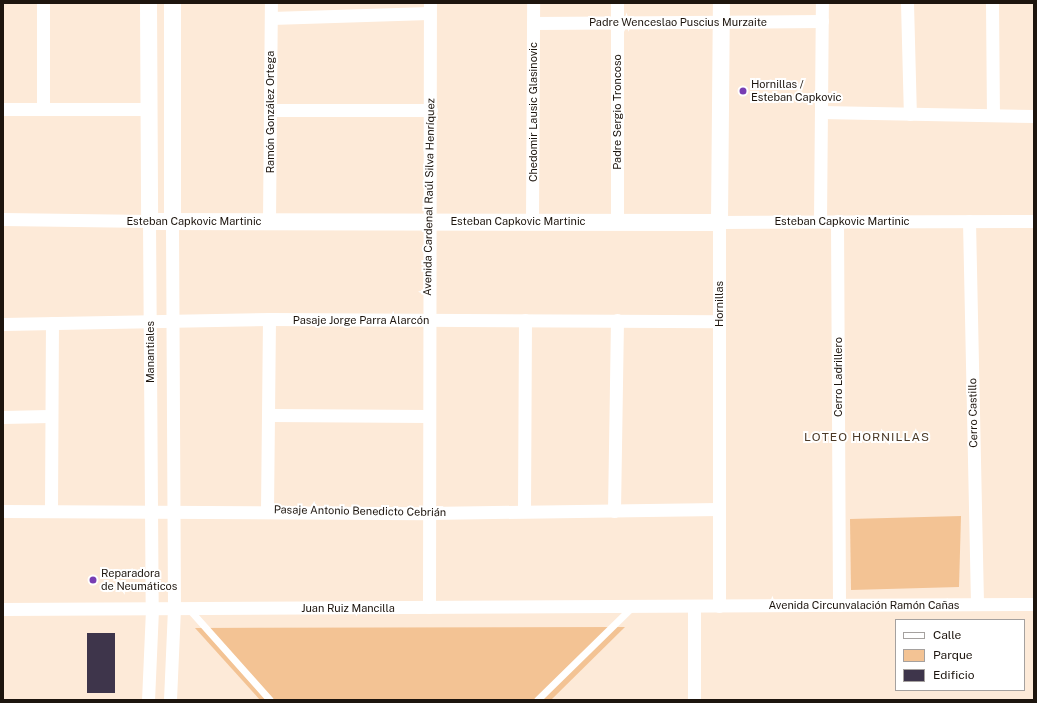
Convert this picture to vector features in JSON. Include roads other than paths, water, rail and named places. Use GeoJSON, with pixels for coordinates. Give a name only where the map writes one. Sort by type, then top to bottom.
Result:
{"type":"FeatureCollection","features":[{"type":"Feature","properties":{"kind":"street"},"geometry":{"type":"LineString","coordinates":[[43,3],[43,109]]}},
{"type":"Feature","properties":{"kind":"street","name":"Manantiales"},"geometry":{"type":"LineString","coordinates":[[148,3],[152,608],[148,700]]}},
{"type":"Feature","properties":{"kind":"street","name":"Manantiales"},"geometry":{"type":"LineString","coordinates":[[170,700],[174,608],[172,3]]}},
{"type":"Feature","properties":{"kind":"street","name":"Ramón González Ortega"},"geometry":{"type":"LineString","coordinates":[[269,221],[271,3]]}},
{"type":"Feature","properties":{"kind":"street","name":"Chedomir Lausic Glasinovic"},"geometry":{"type":"LineString","coordinates":[[532,221],[533,3]]}},
{"type":"Feature","properties":{"kind":"street","name":"Padre Sergio Troncoso"},"geometry":{"type":"LineString","coordinates":[[617,3],[617,222]]}},
{"type":"Feature","properties":{"kind":"street","name":"Hornillas"},"geometry":{"type":"LineString","coordinates":[[719,606],[718,509],[721,3]]}},
{"type":"Feature","properties":{"kind":"street"},"geometry":{"type":"LineString","coordinates":[[820,221],[822,3]]}},
{"type":"Feature","properties":{"kind":"street"},"geometry":{"type":"LineString","coordinates":[[908,3],[910,114]]}},
{"type":"Feature","properties":{"kind":"street"},"geometry":{"type":"LineString","coordinates":[[992,3],[992,115]]}},
{"type":"Feature","properties":{"kind":"street"},"geometry":{"type":"LineString","coordinates":[[271,18],[430,8]]}},
{"type":"Feature","properties":{"kind":"street","name":"Avenida Cardenal Raúl Silva Henríquez"},"geometry":{"type":"LineString","coordinates":[[429,607],[428,320],[431,221],[430,8]]}},
{"type":"Feature","properties":{"kind":"street","name":"Padre Wenceslao Puscius Murzaite"},"geometry":{"type":"LineString","coordinates":[[533,23],[822,22]]}},
{"type":"Feature","properties":{"kind":"street"},"geometry":{"type":"LineString","coordinates":[[3,109],[148,109]]}},
{"type":"Feature","properties":{"kind":"street"},"geometry":{"type":"LineString","coordinates":[[270,110],[431,110]]}},
{"type":"Feature","properties":{"kind":"street"},"geometry":{"type":"LineString","coordinates":[[821,112],[1034,116]]}},
{"type":"Feature","properties":{"kind":"street","name":"Esteban Capkovic Martinic"},"geometry":{"type":"LineString","coordinates":[[3,220],[617,222],[1034,221]]}},
{"type":"Feature","properties":{"kind":"street","name":"Cerro Ladrillero"},"geometry":{"type":"LineString","coordinates":[[837,221],[839,605]]}},
{"type":"Feature","properties":{"kind":"street","name":"Cerro Castillo"},"geometry":{"type":"LineString","coordinates":[[969,221],[977,604]]}},
{"type":"Feature","properties":{"kind":"street"},"geometry":{"type":"LineString","coordinates":[[267,510],[271,415],[269,319]]}},
{"type":"Feature","properties":{"kind":"street","name":"Pasaje Jorge Parra Alarcón"},"geometry":{"type":"LineString","coordinates":[[3,324],[269,319],[719,321]]}},
{"type":"Feature","properties":{"kind":"street"},"geometry":{"type":"LineString","coordinates":[[524,511],[525,320]]}},
{"type":"Feature","properties":{"kind":"street"},"geometry":{"type":"LineString","coordinates":[[614,511],[617,320]]}},
{"type":"Feature","properties":{"kind":"street"},"geometry":{"type":"LineString","coordinates":[[51,510],[50,416],[52,323]]}},
{"type":"Feature","properties":{"kind":"street"},"geometry":{"type":"LineString","coordinates":[[271,415],[428,416]]}},
{"type":"Feature","properties":{"kind":"street"},"geometry":{"type":"LineString","coordinates":[[3,417],[50,416]]}},
{"type":"Feature","properties":{"kind":"street","name":"Pasaje Antonio Benedicto Cebrián"},"geometry":{"type":"LineString","coordinates":[[3,510],[173,512],[267,510],[428,513],[718,509]]}},
{"type":"Feature","properties":{"kind":"street","name":"Avenida Circunvalación Ramón Cañas"},"geometry":{"type":"LineString","coordinates":[[694,606],[1034,604]]}},
{"type":"Feature","properties":{"kind":"street"},"geometry":{"type":"LineString","coordinates":[[694,606],[694,700]]}},
{"type":"Feature","properties":{"kind":"street","name":"Juan Ruiz Mancilla"},"geometry":{"type":"LineString","coordinates":[[3,609],[694,606]]}},
{"type":"Feature","properties":{"kind":"lane"},"geometry":{"type":"LineString","coordinates":[[537,700],[634,606]]}},
{"type":"Feature","properties":{"kind":"lane"},"geometry":{"type":"LineString","coordinates":[[188,608],[270,700]]}},
{"type":"Feature","properties":{"kind":"place","name":"Hornillas / Esteban Capkovic"},"geometry":{"type":"Point","coordinates":[743,91]}},
{"type":"Feature","properties":{"kind":"place","name":"Reparadora de Neumáticos"},"geometry":{"type":"Point","coordinates":[93,580]}},
{"type":"Feature","properties":{"kind":"district","name":"LOTEO HORNILLAS"},"geometry":{"type":"Point","coordinates":[867,438]}}]}
